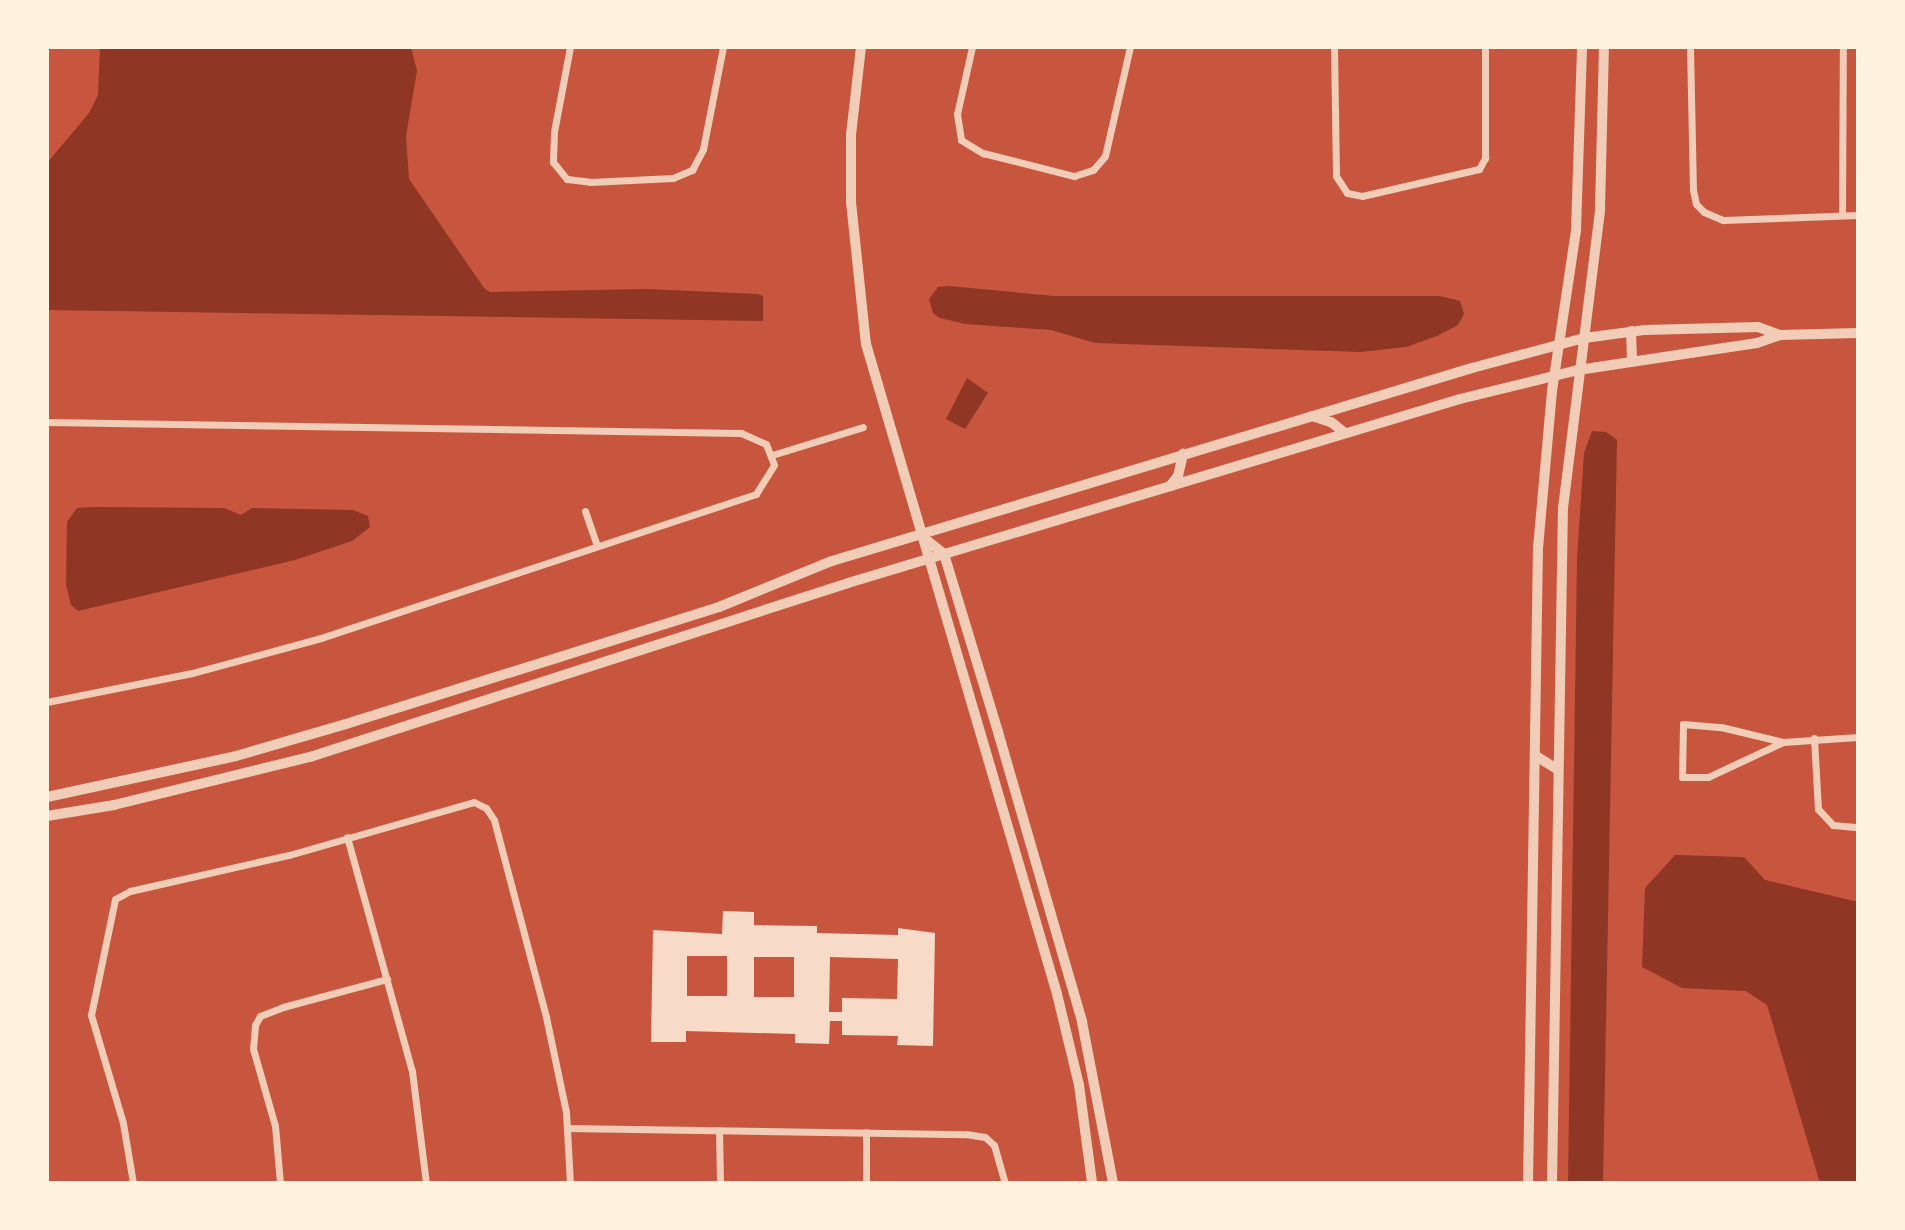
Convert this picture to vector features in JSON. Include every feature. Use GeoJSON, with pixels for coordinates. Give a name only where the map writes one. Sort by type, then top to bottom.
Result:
{"type":"FeatureCollection","features":[{"type":"Feature","properties":{"kind":"street"},"geometry":{"type":"LineString","coordinates":[[570,47],[551,148],[560,174],[575,181],[673,178],[692,170],[703,149],[723,47]]}},
{"type":"Feature","properties":{"kind":"street"},"geometry":{"type":"LineString","coordinates":[[861,47],[851,169],[859,306],[920,535],[1057,994],[1081,1095],[1092,1183]]}},
{"type":"Feature","properties":{"kind":"street"},"geometry":{"type":"LineString","coordinates":[[972,47],[957,114],[961,139],[983,153],[1074,176],[1093,170],[1105,156],[1130,47]]}},
{"type":"Feature","properties":{"kind":"street"},"geometry":{"type":"LineString","coordinates":[[1334,47],[1336,177],[1347,192],[1362,195],[1479,169],[1485,158],[1485,47]]}},
{"type":"Feature","properties":{"kind":"street"},"geometry":{"type":"LineString","coordinates":[[1528,1183],[1537,572],[1554,376],[1577,218],[1582,47]]}},
{"type":"Feature","properties":{"kind":"street"},"geometry":{"type":"LineString","coordinates":[[1552,1183],[1563,508],[1600,209],[1604,47]]}},
{"type":"Feature","properties":{"kind":"street"},"geometry":{"type":"LineString","coordinates":[[1690,47],[1696,204],[1723,220],[1858,215]]}},
{"type":"Feature","properties":{"kind":"street"},"geometry":{"type":"LineString","coordinates":[[1842,215],[1843,47]]}},
{"type":"Feature","properties":{"kind":"street"},"geometry":{"type":"LineString","coordinates":[[47,797],[236,756],[346,724],[719,607],[832,561],[1309,416],[1584,338],[1631,331],[1758,327],[1780,335]]}},
{"type":"Feature","properties":{"kind":"street"},"geometry":{"type":"LineString","coordinates":[[1631,331],[1632,361]]}},
{"type":"Feature","properties":{"kind":"street"},"geometry":{"type":"LineString","coordinates":[[47,816],[114,805],[310,757],[944,554],[1345,433],[1554,376],[1632,361],[1757,343],[1780,335],[1858,333]]}},
{"type":"Feature","properties":{"kind":"street"},"geometry":{"type":"LineString","coordinates":[[1309,416],[1331,422],[1345,433]]}},
{"type":"Feature","properties":{"kind":"street"},"geometry":{"type":"LineString","coordinates":[[47,422],[741,433],[755,436],[772,454]]}},
{"type":"Feature","properties":{"kind":"street"},"geometry":{"type":"LineString","coordinates":[[772,454],[863,427]]}},
{"type":"Feature","properties":{"kind":"street"},"geometry":{"type":"LineString","coordinates":[[47,702],[192,673],[321,638],[756,494],[769,479],[772,454]]}},
{"type":"Feature","properties":{"kind":"street"},"geometry":{"type":"LineString","coordinates":[[1169,486],[1178,477],[1183,454]]}},
{"type":"Feature","properties":{"kind":"street"},"geometry":{"type":"LineString","coordinates":[[586,511],[597,546]]}},
{"type":"Feature","properties":{"kind":"street"},"geometry":{"type":"LineString","coordinates":[[920,535],[944,554],[1072,983],[1092,1063],[1113,1183]]}},
{"type":"Feature","properties":{"kind":"street"},"geometry":{"type":"LineString","coordinates":[[1783,742],[1721,727],[1683,724],[1682,777],[1708,777],[1783,742],[1858,737]]}},
{"type":"Feature","properties":{"kind":"street"},"geometry":{"type":"LineString","coordinates":[[1814,738],[1818,809],[1833,825],[1858,827]]}},
{"type":"Feature","properties":{"kind":"street"},"geometry":{"type":"LineString","coordinates":[[1536,756],[1558,770]]}},
{"type":"Feature","properties":{"kind":"street"},"geometry":{"type":"LineString","coordinates":[[133,1183],[123,1123],[91,1015],[115,899],[130,891],[474,802],[486,808],[494,820],[556,1059],[567,1128],[570,1183]]}},
{"type":"Feature","properties":{"kind":"street"},"geometry":{"type":"LineString","coordinates":[[347,837],[421,1113],[426,1183]]}},
{"type":"Feature","properties":{"kind":"street"},"geometry":{"type":"LineString","coordinates":[[280,1183],[275,1126],[253,1049],[255,1025],[260,1016],[283,1007],[387,979]]}},
{"type":"Feature","properties":{"kind":"street"},"geometry":{"type":"LineString","coordinates":[[567,1128],[966,1134],[985,1137],[994,1144],[1004,1183]]}},
{"type":"Feature","properties":{"kind":"street"},"geometry":{"type":"LineString","coordinates":[[719,1130],[720,1183]]}},
{"type":"Feature","properties":{"kind":"street"},"geometry":{"type":"LineString","coordinates":[[866,1132],[866,1183]]}},
{"type":"Feature","properties":{"kind":"shaded area"},"geometry":{"type":"Polygon","coordinates":[[[100,47],[411,47],[417,71],[406,136],[409,179],[484,288],[490,292],[646,289],[758,294],[763,296],[763,321],[47,310],[47,163],[89,113],[98,95],[100,47]]]}},
{"type":"Feature","properties":{"kind":"shaded area"},"geometry":{"type":"Polygon","coordinates":[[[938,287],[1054,296],[1440,296],[1460,301],[1464,314],[1458,325],[1437,336],[1406,347],[1361,352],[1095,343],[1051,330],[965,324],[940,318],[933,313],[929,299],[938,287]]]}},
{"type":"Feature","properties":{"kind":"shaded area"},"geometry":{"type":"Polygon","coordinates":[[[967,378],[988,393],[965,429],[946,419],[967,378]]]}},
{"type":"Feature","properties":{"kind":"shaded area"},"geometry":{"type":"Polygon","coordinates":[[[1592,431],[1606,432],[1617,440],[1603,1183],[1568,1183],[1577,559],[1584,453],[1592,431]]]}},
{"type":"Feature","properties":{"kind":"shaded area"},"geometry":{"type":"Polygon","coordinates":[[[77,508],[224,508],[241,515],[252,508],[353,510],[368,516],[370,527],[352,541],[295,560],[78,611],[71,605],[66,585],[67,522],[77,508]]]}},
{"type":"Feature","properties":{"kind":"shaded area"},"geometry":{"type":"Polygon","coordinates":[[[1675,855],[1744,857],[1765,880],[1858,902],[1858,1183],[1820,1183],[1767,1005],[1746,991],[1682,988],[1642,967],[1645,888],[1675,855]]]}},
{"type":"Feature","properties":{"kind":"building"},"geometry":{"type":"Polygon","coordinates":[[[723,911],[754,912],[754,925],[817,926],[817,933],[898,935],[898,928],[935,933],[933,1046],[897,1045],[898,1036],[842,1035],[842,1021],[830,1021],[829,1044],[795,1043],[795,1034],[686,1031],[686,1042],[651,1042],[653,930],[722,934],[723,911]],[[687,956],[687,996],[727,996],[727,956],[687,956]],[[754,957],[754,997],[794,997],[794,957],[754,957]],[[830,957],[829,1012],[842,1012],[842,998],[897,999],[898,959],[830,957]]]}}]}
